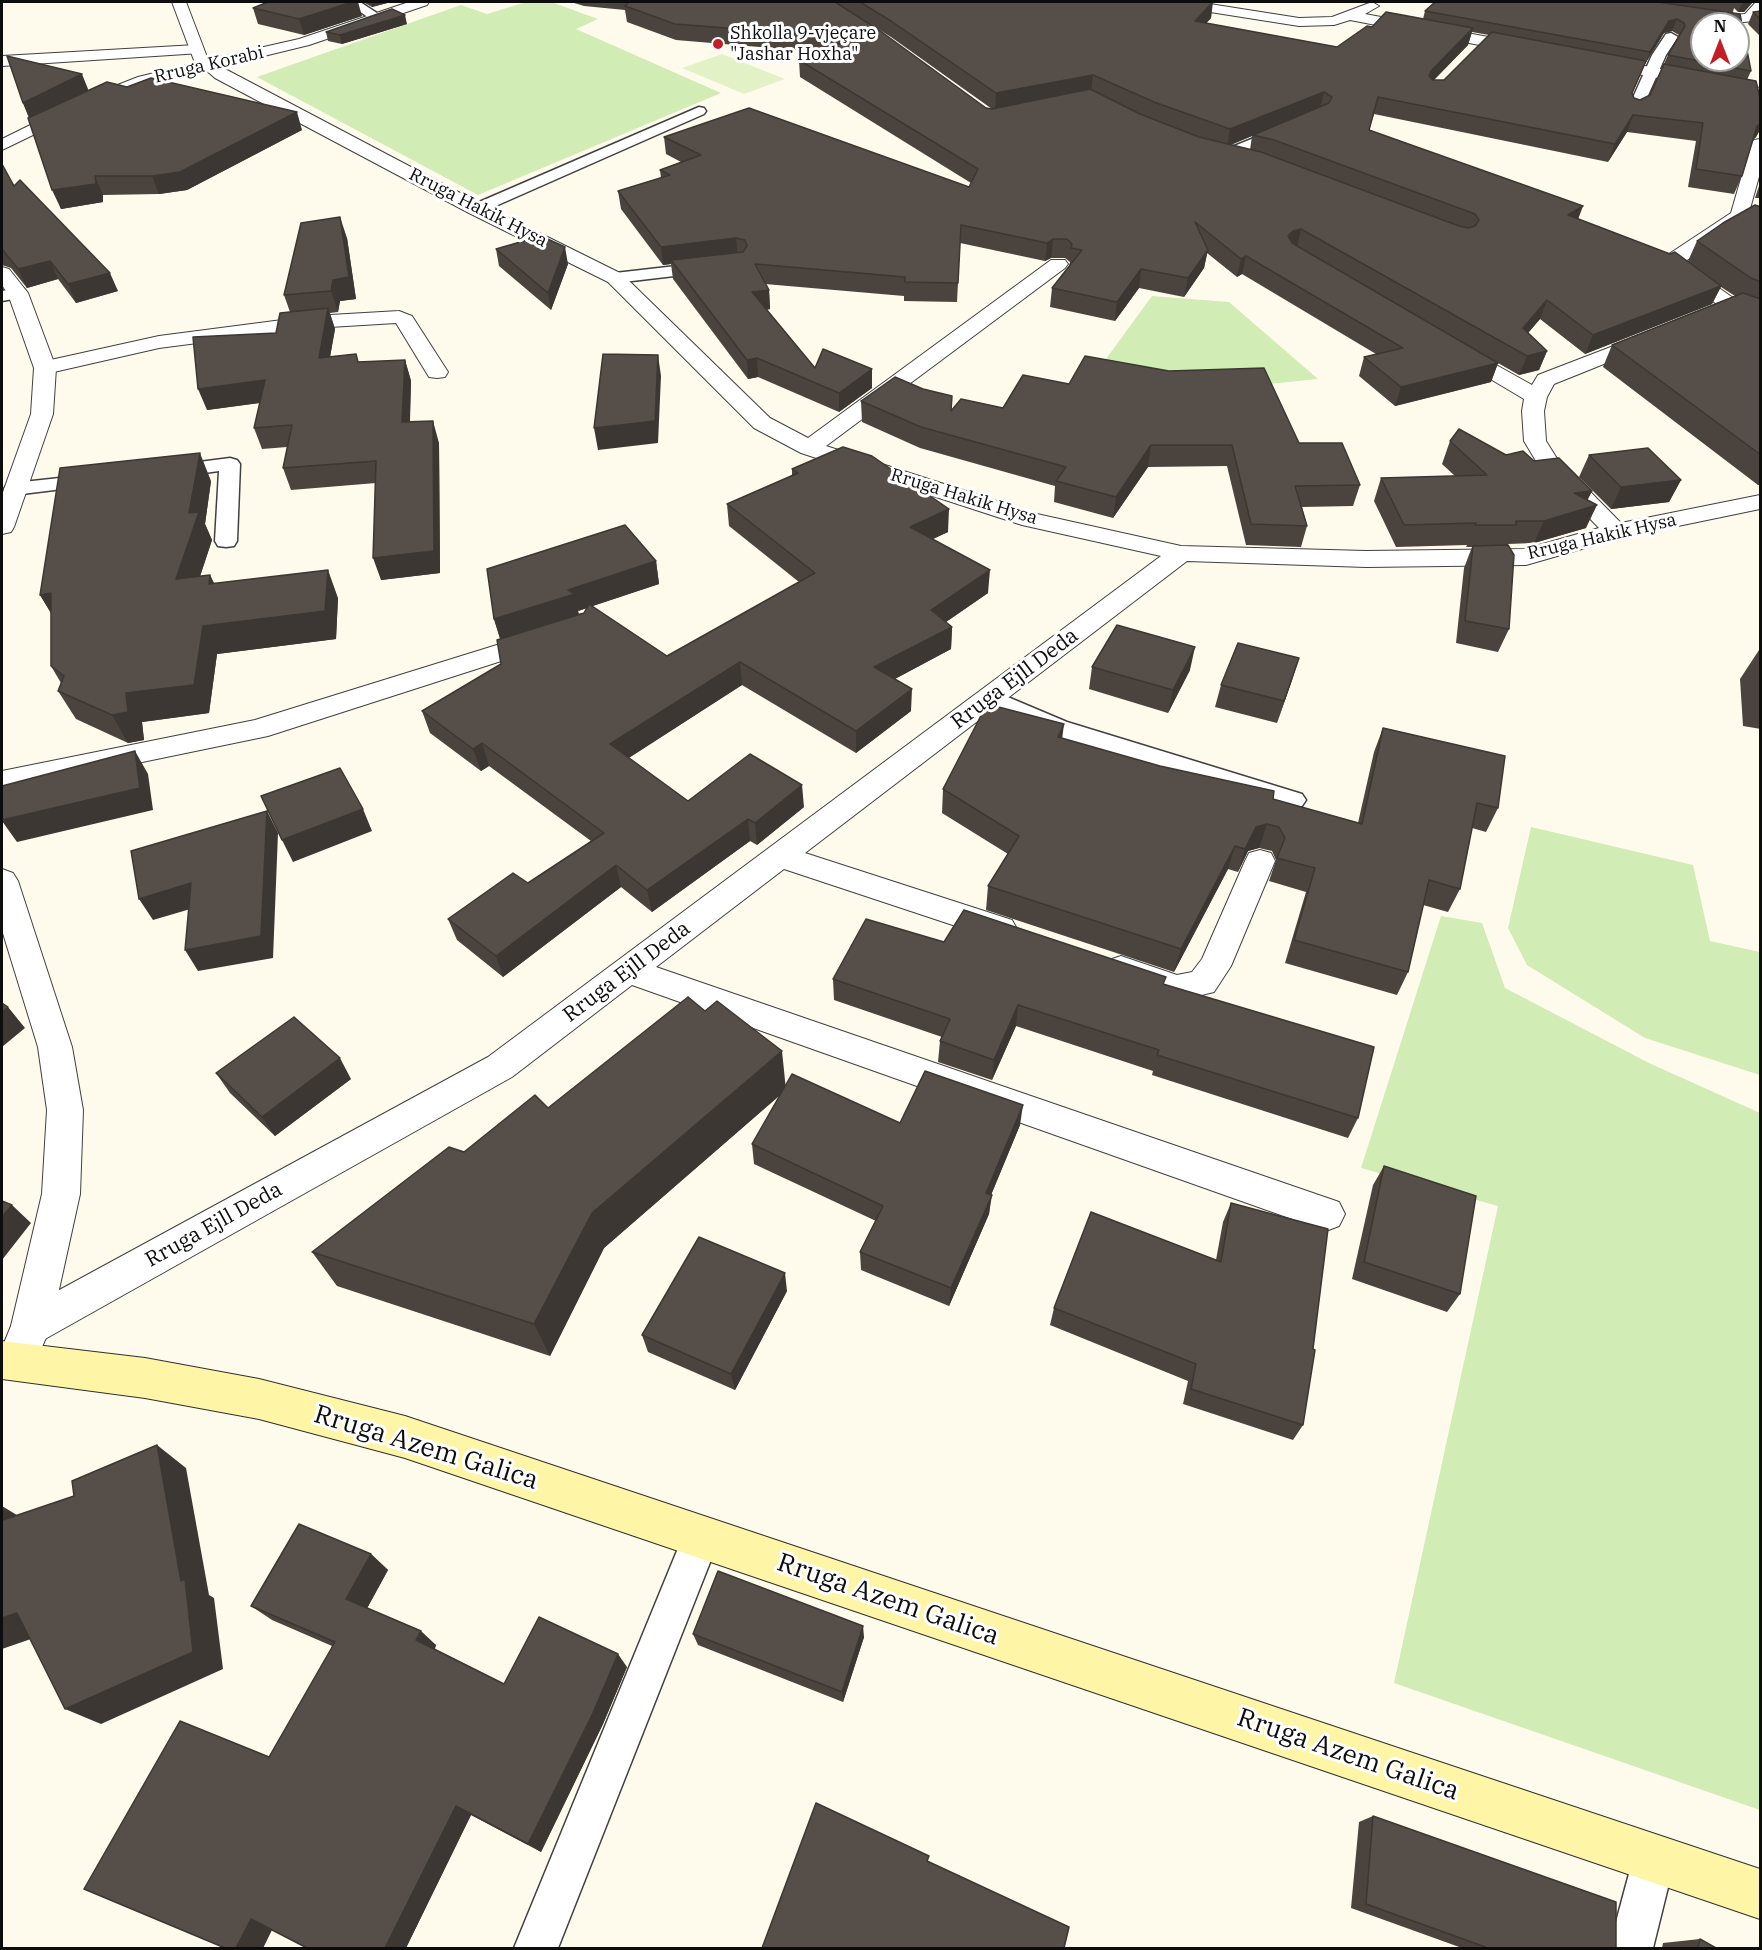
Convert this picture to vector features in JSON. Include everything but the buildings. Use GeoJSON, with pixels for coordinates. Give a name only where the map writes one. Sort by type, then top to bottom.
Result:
{"type":"FeatureCollection","features":[{"type":"Feature","properties":{"kind":"main road","name":"Rruga Azem Galica"},"geometry":{"type":"LineString","coordinates":[[16,1349],[145,1378],[259,1399],[405,1437],[1761,1894]]}},
{"type":"Feature","properties":{"kind":"street"},"geometry":{"type":"LineString","coordinates":[[2,61],[202,58],[179,2]]}},
{"type":"Feature","properties":{"kind":"street","name":"Rruga Korabi"},"geometry":{"type":"LineString","coordinates":[[3,143],[93,100],[202,58],[304,42],[422,2]]}},
{"type":"Feature","properties":{"kind":"street"},"geometry":{"type":"LineString","coordinates":[[1172,2],[1299,22],[1334,21],[1382,2]]}},
{"type":"Feature","properties":{"kind":"street"},"geometry":{"type":"LineString","coordinates":[[1622,2],[1734,19],[1749,18],[1761,6]]}},
{"type":"Feature","properties":{"kind":"street"},"geometry":{"type":"LineString","coordinates":[[1351,16],[1540,51]]}},
{"type":"Feature","properties":{"kind":"street","name":"Rruga Hakik Hysa"},"geometry":{"type":"LineString","coordinates":[[202,58],[221,75],[615,278],[762,423],[809,448],[1031,520],[1181,553],[1366,560],[1526,557],[1616,531],[1761,502]]}},
{"type":"Feature","properties":{"kind":"street"},"geometry":{"type":"LineString","coordinates":[[1584,60],[1761,93]]}},
{"type":"Feature","properties":{"kind":"street"},"geometry":{"type":"LineString","coordinates":[[1761,144],[1745,218],[1676,258],[1673,266],[1732,306],[1761,318]]}},
{"type":"Feature","properties":{"kind":"street"},"geometry":{"type":"LineString","coordinates":[[1219,152],[1255,162]]}},
{"type":"Feature","properties":{"kind":"street"},"geometry":{"type":"LineString","coordinates":[[809,448],[1058,264]]}},
{"type":"Feature","properties":{"kind":"street"},"geometry":{"type":"LineString","coordinates":[[2,273],[45,368],[42,414],[8,500],[2,527]]}},
{"type":"Feature","properties":{"kind":"street"},"geometry":{"type":"LineString","coordinates":[[1710,315],[1732,306]]}},
{"type":"Feature","properties":{"kind":"street"},"geometry":{"type":"LineString","coordinates":[[45,368],[159,342],[313,322],[399,317],[405,320],[437,372]]}},
{"type":"Feature","properties":{"kind":"street"},"geometry":{"type":"LineString","coordinates":[[1616,531],[1547,461],[1535,441],[1533,411],[1536,397],[1546,380],[1666,332]]}},
{"type":"Feature","properties":{"kind":"street"},"geometry":{"type":"LineString","coordinates":[[1436,338],[1536,397]]}},
{"type":"Feature","properties":{"kind":"street","name":"Rruga Ejll Deda"},"geometry":{"type":"LineString","coordinates":[[16,1349],[500,1067],[1181,553]]}},
{"type":"Feature","properties":{"kind":"street"},"geometry":{"type":"LineString","coordinates":[[2,781],[258,729],[567,631]]}},
{"type":"Feature","properties":{"kind":"street"},"geometry":{"type":"LineString","coordinates":[[781,857],[1030,939]]}},
{"type":"Feature","properties":{"kind":"street"},"geometry":{"type":"LineString","coordinates":[[1098,962],[1177,988],[1202,983],[1215,966],[1260,861]]}},
{"type":"Feature","properties":{"kind":"street"},"geometry":{"type":"LineString","coordinates":[[2,881],[55,1047],[65,1110],[61,1194],[16,1349]]}},
{"type":"Feature","properties":{"kind":"street"},"geometry":{"type":"LineString","coordinates":[[630,971],[1326,1214]]}},
{"type":"Feature","properties":{"kind":"lane"},"geometry":{"type":"LineString","coordinates":[[352,2],[377,16]]}},
{"type":"Feature","properties":{"kind":"lane"},"geometry":{"type":"LineString","coordinates":[[1634,111],[1671,37]]}},
{"type":"Feature","properties":{"kind":"lane"},"geometry":{"type":"LineString","coordinates":[[1470,55],[1484,40]]}},
{"type":"Feature","properties":{"kind":"lane"},"geometry":{"type":"LineString","coordinates":[[476,208],[699,111]]}},
{"type":"Feature","properties":{"kind":"lane"},"geometry":{"type":"LineString","coordinates":[[1219,152],[1299,123]]}},
{"type":"Feature","properties":{"kind":"lane"},"geometry":{"type":"LineString","coordinates":[[615,278],[727,266]]}},
{"type":"Feature","properties":{"kind":"lane"},"geometry":{"type":"LineString","coordinates":[[151,474],[230,464],[226,541]]}},
{"type":"Feature","properties":{"kind":"lane"},"geometry":{"type":"LineString","coordinates":[[8,500],[117,477]]}},
{"type":"Feature","properties":{"kind":"lane"},"geometry":{"type":"LineString","coordinates":[[991,698],[1058,728],[1293,800]]}},
{"type":"Feature","properties":{"kind":"lane"},"geometry":{"type":"LineString","coordinates":[[536,1948],[701,1537]]}},
{"type":"Feature","properties":{"kind":"lane"},"geometry":{"type":"LineString","coordinates":[[1631,1948],[1654,1859]]}},
{"type":"Feature","properties":{"kind":"green space"},"geometry":{"type":"Polygon","coordinates":[[[526,2],[551,2],[598,19],[576,29],[721,93],[478,195],[257,77],[461,5],[487,14],[526,2]]]}},
{"type":"Feature","properties":{"kind":"green space"},"geometry":{"type":"Polygon","coordinates":[[[722,54],[785,79],[744,94],[682,68],[722,54]]]}},
{"type":"Feature","properties":{"kind":"green space"},"geometry":{"type":"Polygon","coordinates":[[[1152,296],[1229,302],[1318,379],[1190,392],[1103,363],[1152,296]]]}},
{"type":"Feature","properties":{"kind":"green space"},"geometry":{"type":"Polygon","coordinates":[[[1531,827],[1693,865],[1710,941],[1760,952],[1760,1075],[1645,1038],[1527,965],[1508,928],[1531,827]]]}},
{"type":"Feature","properties":{"kind":"green space"},"geometry":{"type":"Polygon","coordinates":[[[1441,916],[1482,923],[1505,988],[1649,1063],[1760,1113],[1760,1810],[1394,1683],[1498,1206],[1361,1168],[1441,916]]]}},
{"type":"Feature","properties":{"kind":"place","name":"Shkolla 9-vjeçare \"Jashar Hoxha\""},"geometry":{"type":"Point","coordinates":[718,44]}}]}
